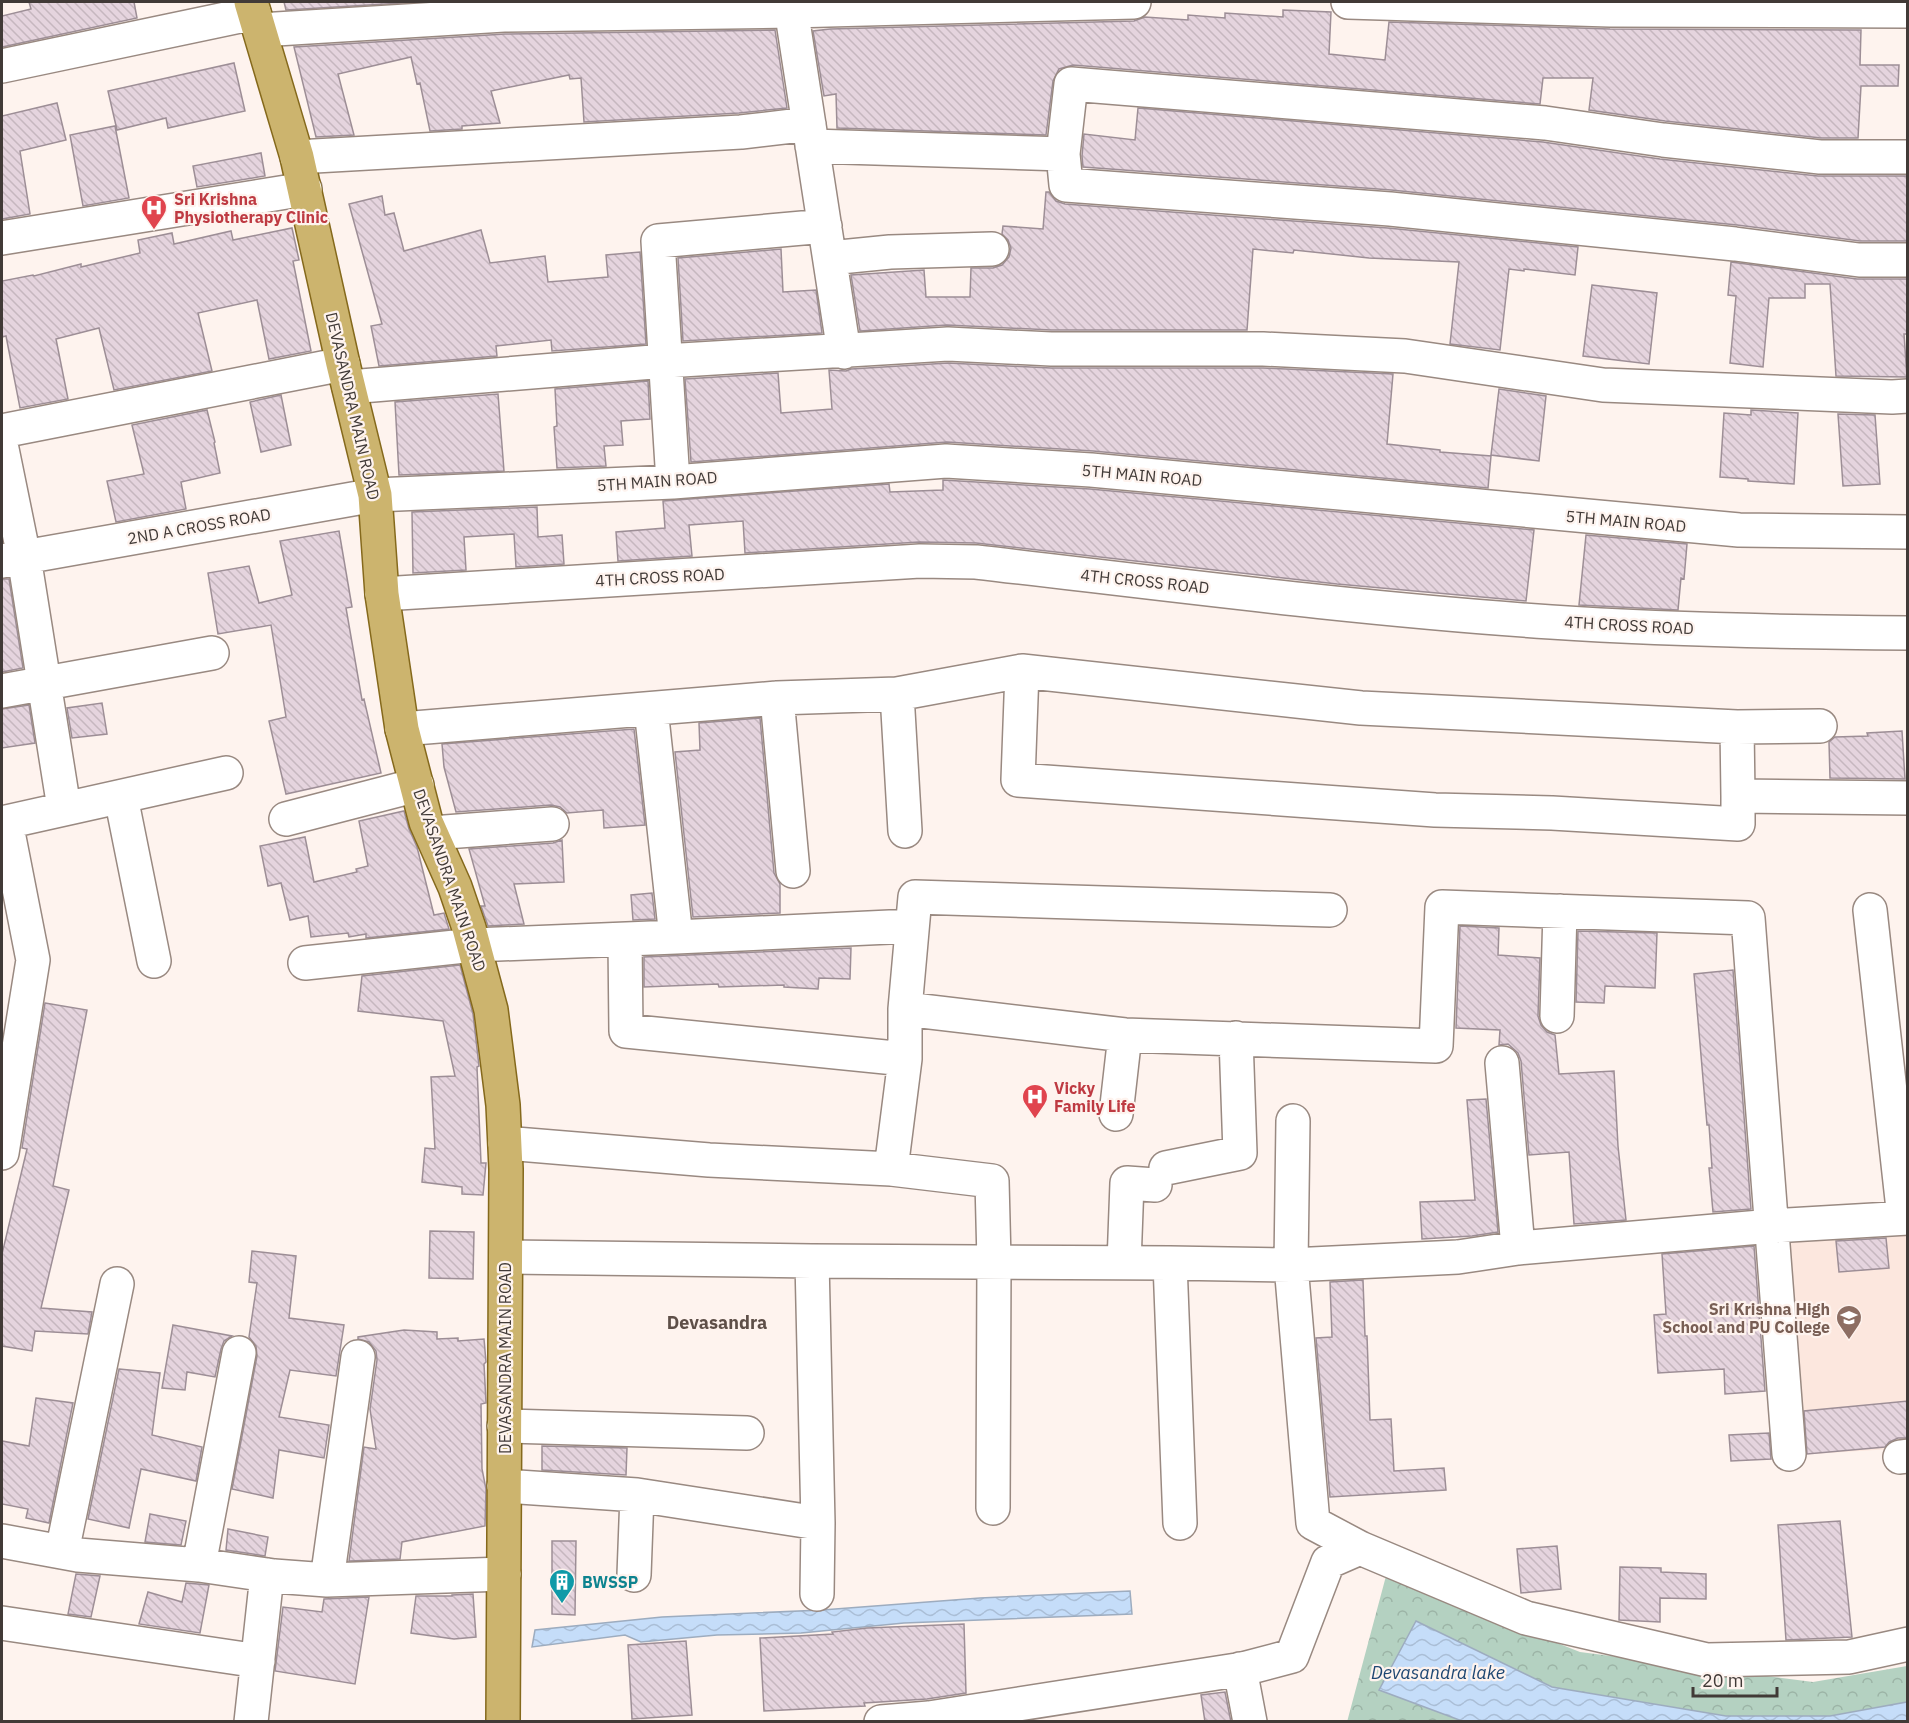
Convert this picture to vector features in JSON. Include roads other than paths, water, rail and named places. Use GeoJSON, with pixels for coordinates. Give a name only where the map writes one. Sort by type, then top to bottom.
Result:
{"type":"FeatureCollection","features":[{"type":"Feature","properties":{"kind":"main road","name":"DEVASANDRA MAIN ROAD"},"geometry":{"type":"LineString","coordinates":[[255,15],[297,157],[292,191],[346,376],[375,495],[382,594],[402,729],[426,822],[455,887],[474,945],[491,1010],[499,1058],[505,1143],[506,1257],[503,1722]]}},
{"type":"Feature","properties":{"kind":"street"},"geometry":{"type":"LineString","coordinates":[[2,66],[255,15],[504,15],[791,6],[1134,2]]}},
{"type":"Feature","properties":{"kind":"street"},"geometry":{"type":"LineString","coordinates":[[1348,2],[1610,10],[1908,11]]}},
{"type":"Feature","properties":{"kind":"street"},"geometry":{"type":"LineString","coordinates":[[791,6],[844,352]]}},
{"type":"Feature","properties":{"kind":"street"},"geometry":{"type":"LineString","coordinates":[[1908,157],[1820,157],[1663,140],[1545,123],[1071,84],[1063,154],[1066,185],[1390,209],[1735,244],[1859,260],[1908,260]]}},
{"type":"Feature","properties":{"kind":"street"},"geometry":{"type":"LineString","coordinates":[[297,157],[741,132],[1063,154]]}},
{"type":"Feature","properties":{"kind":"street"},"geometry":{"type":"LineString","coordinates":[[2,238],[292,191]]}},
{"type":"Feature","properties":{"kind":"street"},"geometry":{"type":"LineString","coordinates":[[673,482],[658,241],[825,226]]}},
{"type":"Feature","properties":{"kind":"street"},"geometry":{"type":"LineString","coordinates":[[830,258],[890,252],[992,249]]}},
{"type":"Feature","properties":{"kind":"street"},"geometry":{"type":"LineString","coordinates":[[2,431],[346,376],[844,352],[948,344],[1051,349],[1263,349],[1405,356],[1603,384],[1908,396]]}},
{"type":"Feature","properties":{"kind":"street"},"geometry":{"type":"LineString","coordinates":[[2,449],[13,559],[44,684],[64,808]]}},
{"type":"Feature","properties":{"kind":"street","name":"5TH MAIN ROAD"},"geometry":{"type":"LineString","coordinates":[[375,495],[673,482],[946,461],[1091,470],[1739,531],[1908,532]]}},
{"type":"Feature","properties":{"kind":"street","name":"2ND A CROSS ROAD"},"geometry":{"type":"LineString","coordinates":[[13,559],[375,495]]}},
{"type":"Feature","properties":{"kind":"street","name":"4TH CROSS ROAD"},"geometry":{"type":"LineString","coordinates":[[382,594],[920,561],[976,562],[1322,601],[1551,622],[1774,632],[1908,633]]}},
{"type":"Feature","properties":{"kind":"street"},"geometry":{"type":"LineString","coordinates":[[2,691],[212,653]]}},
{"type":"Feature","properties":{"kind":"street"},"geometry":{"type":"LineString","coordinates":[[402,729],[777,698],[897,694],[1022,671],[1361,708],[1737,727],[1820,726]]}},
{"type":"Feature","properties":{"kind":"street"},"geometry":{"type":"LineString","coordinates":[[1022,671],[1018,780],[1435,810],[1552,813],[1738,824],[1737,727]]}},
{"type":"Feature","properties":{"kind":"street"},"geometry":{"type":"LineString","coordinates":[[897,694],[905,831]]}},
{"type":"Feature","properties":{"kind":"street"},"geometry":{"type":"LineString","coordinates":[[777,698],[793,871]]}},
{"type":"Feature","properties":{"kind":"street"},"geometry":{"type":"LineString","coordinates":[[651,709],[676,937]]}},
{"type":"Feature","properties":{"kind":"street"},"geometry":{"type":"LineString","coordinates":[[2,1152],[33,960],[4,823],[226,772]]}},
{"type":"Feature","properties":{"kind":"street"},"geometry":{"type":"LineString","coordinates":[[286,819],[417,785]]}},
{"type":"Feature","properties":{"kind":"street"},"geometry":{"type":"LineString","coordinates":[[1738,796],[1908,798]]}},
{"type":"Feature","properties":{"kind":"street"},"geometry":{"type":"LineString","coordinates":[[121,797],[154,962]]}},
{"type":"Feature","properties":{"kind":"street"},"geometry":{"type":"LineString","coordinates":[[432,833],[552,824]]}},
{"type":"Feature","properties":{"kind":"street"},"geometry":{"type":"LineString","coordinates":[[891,1169],[905,1059],[905,1009],[915,897],[1330,910]]}},
{"type":"Feature","properties":{"kind":"street"},"geometry":{"type":"LineString","coordinates":[[905,1009],[1125,1035],[1436,1046],[1442,907],[1748,918],[1789,1454]]}},
{"type":"Feature","properties":{"kind":"street"},"geometry":{"type":"LineString","coordinates":[[506,1257],[1291,1265],[1458,1257],[1518,1248],[1772,1226],[1906,1218],[1870,910]]}},
{"type":"Feature","properties":{"kind":"street"},"geometry":{"type":"LineString","coordinates":[[1557,1016],[1560,911]]}},
{"type":"Feature","properties":{"kind":"street"},"geometry":{"type":"LineString","coordinates":[[305,963],[474,945],[911,926]]}},
{"type":"Feature","properties":{"kind":"street"},"geometry":{"type":"LineString","coordinates":[[625,939],[626,1031],[905,1059]]}},
{"type":"Feature","properties":{"kind":"street"},"geometry":{"type":"LineString","coordinates":[[1116,1114],[1125,1035]]}},
{"type":"Feature","properties":{"kind":"street"},"geometry":{"type":"LineString","coordinates":[[1124,1263],[1127,1183],[1160,1177],[1240,1153],[1236,1038]]}},
{"type":"Feature","properties":{"kind":"street"},"geometry":{"type":"LineString","coordinates":[[1502,1063],[1518,1248]]}},
{"type":"Feature","properties":{"kind":"street"},"geometry":{"type":"LineString","coordinates":[[1293,1121],[1291,1265],[1313,1523],[1360,1548],[1526,1618],[1707,1660],[1849,1657],[1908,1644]]}},
{"type":"Feature","properties":{"kind":"street"},"geometry":{"type":"LineString","coordinates":[[505,1143],[709,1160],[891,1169],[992,1181],[993,1508]]}},
{"type":"Feature","properties":{"kind":"street"},"geometry":{"type":"LineString","coordinates":[[812,1261],[818,1523],[817,1594]]}},
{"type":"Feature","properties":{"kind":"street"},"geometry":{"type":"LineString","coordinates":[[1170,1263],[1180,1523]]}},
{"type":"Feature","properties":{"kind":"street"},"geometry":{"type":"LineString","coordinates":[[62,1552],[117,1284]]}},
{"type":"Feature","properties":{"kind":"street"},"geometry":{"type":"LineString","coordinates":[[199,1565],[239,1353]]}},
{"type":"Feature","properties":{"kind":"street"},"geometry":{"type":"LineString","coordinates":[[327,1581],[358,1358]]}},
{"type":"Feature","properties":{"kind":"street"},"geometry":{"type":"LineString","coordinates":[[504,1426],[747,1433]]}},
{"type":"Feature","properties":{"kind":"street"},"geometry":{"type":"LineString","coordinates":[[504,1486],[637,1495],[818,1523]]}},
{"type":"Feature","properties":{"kind":"street"},"geometry":{"type":"LineString","coordinates":[[634,1575],[637,1495]]}},
{"type":"Feature","properties":{"kind":"street"},"geometry":{"type":"LineString","coordinates":[[2,1541],[62,1552],[199,1565],[327,1581],[504,1574]]}},
{"type":"Feature","properties":{"kind":"street"},"geometry":{"type":"LineString","coordinates":[[881,1722],[929,1718],[1240,1669],[1292,1656],[1328,1562],[1360,1548]]}},
{"type":"Feature","properties":{"kind":"street"},"geometry":{"type":"LineString","coordinates":[[251,1722],[267,1575]]}},
{"type":"Feature","properties":{"kind":"street"},"geometry":{"type":"LineString","coordinates":[[2,1623],[258,1661]]}},
{"type":"Feature","properties":{"kind":"street"},"geometry":{"type":"LineString","coordinates":[[1240,1669],[1250,1722]]}},
{"type":"Feature","properties":{"kind":"water"},"geometry":{"type":"Polygon","coordinates":[[[1130,1591],[1132,1614],[904,1623],[801,1633],[717,1635],[641,1642],[625,1635],[532,1647],[535,1630],[662,1617],[822,1610],[980,1598],[1130,1591]]]}},
{"type":"Feature","properties":{"kind":"water","name":"Devasandra lake"},"geometry":{"type":"Polygon","coordinates":[[[1416,1621],[1552,1687],[1726,1716],[1830,1716],[1907,1702],[1907,1721],[1462,1721],[1379,1690],[1416,1621]]]}},
{"type":"Feature","properties":{"kind":"place","name":"Sri Krishna Physiotherapy Clinic"},"geometry":{"type":"Point","coordinates":[154,231]}},
{"type":"Feature","properties":{"kind":"place","name":"Vicky Family Life"},"geometry":{"type":"Point","coordinates":[1035,1120]}},
{"type":"Feature","properties":{"kind":"place","name":"Sri Krishna High School and PU College"},"geometry":{"type":"Point","coordinates":[1849,1341]}},
{"type":"Feature","properties":{"kind":"place","name":"BWSSP"},"geometry":{"type":"Point","coordinates":[562,1605]}},
{"type":"Feature","properties":{"kind":"district","name":"Devasandra"},"geometry":{"type":"Point","coordinates":[717,1322]}}]}
